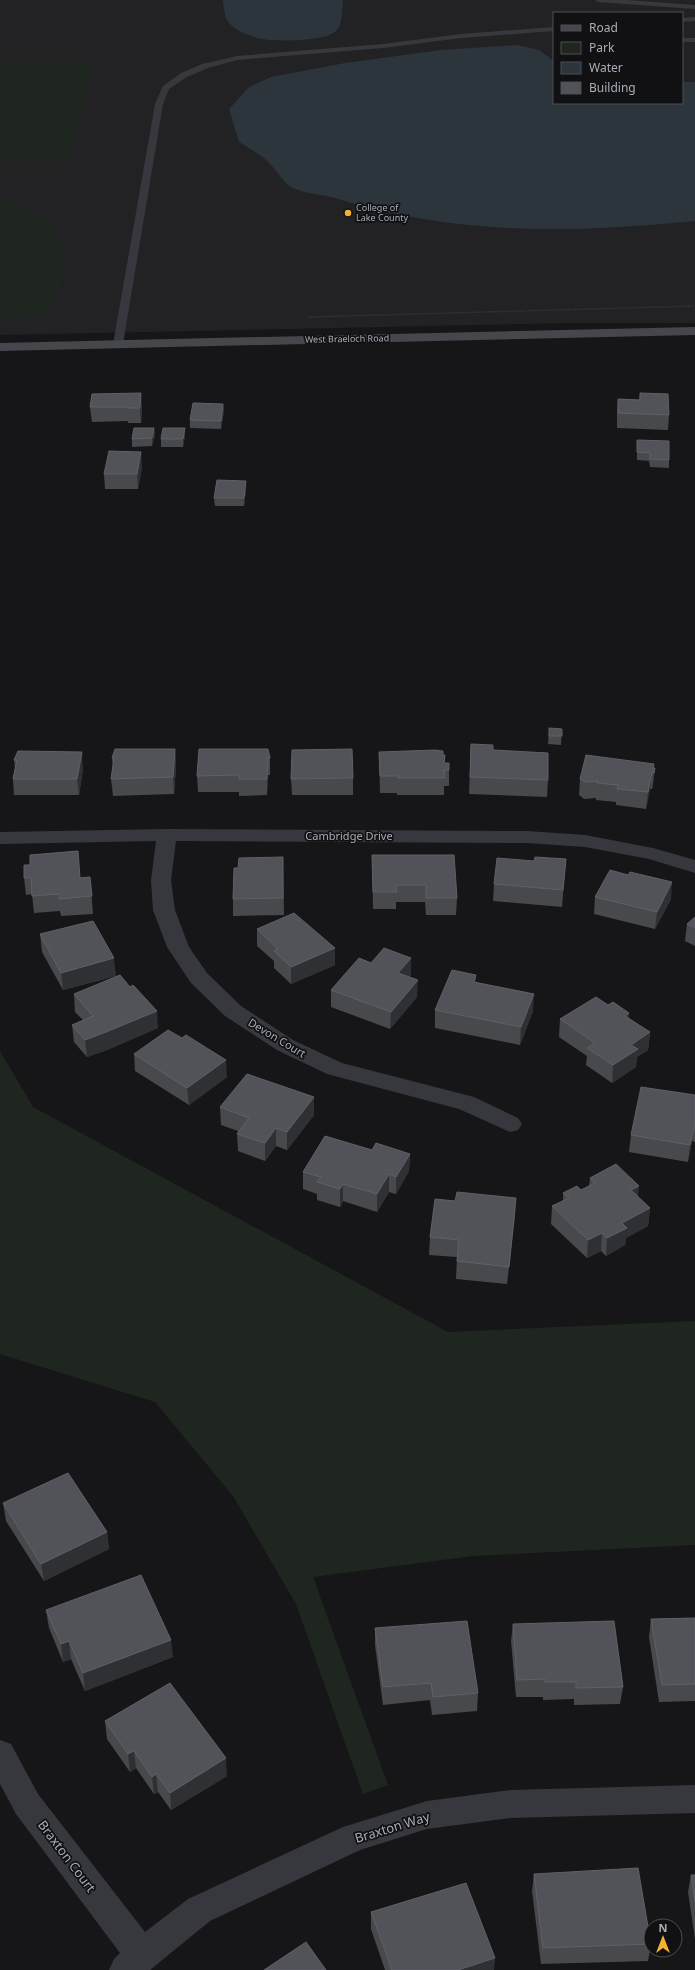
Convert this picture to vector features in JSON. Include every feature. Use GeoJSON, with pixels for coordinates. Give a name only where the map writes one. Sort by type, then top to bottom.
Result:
{"type":"FeatureCollection","features":[{"type":"Feature","properties":{"kind":"street","name":"West Braeloch Road"},"geometry":{"type":"LineString","coordinates":[[0,347],[695,332]]}},
{"type":"Feature","properties":{"kind":"street","name":"Cambridge Drive"},"geometry":{"type":"LineString","coordinates":[[0,838],[167,835],[527,837],[585,841],[653,854],[695,867]]}},
{"type":"Feature","properties":{"kind":"street","name":"Devon Court"},"geometry":{"type":"LineString","coordinates":[[167,835],[161,880],[164,910],[175,940],[178,947],[200,978],[233,1011],[285,1045],[335,1069],[466,1103],[510,1124]]}},
{"type":"Feature","properties":{"kind":"street","name":"Braxton Court"},"geometry":{"type":"LineString","coordinates":[[0,1754],[27,1804],[134,1962]]}},
{"type":"Feature","properties":{"kind":"street","name":"Braxton Way"},"geometry":{"type":"LineString","coordinates":[[134,1962],[199,1910],[354,1837],[427,1814],[510,1804],[695,1799]]}},
{"type":"Feature","properties":{"kind":"lane"},"geometry":{"type":"LineString","coordinates":[[598,0],[657,2],[695,7]]}},
{"type":"Feature","properties":{"kind":"lane"},"geometry":{"type":"LineString","coordinates":[[683,20],[695,19]]}},
{"type":"Feature","properties":{"kind":"lane"},"geometry":{"type":"LineString","coordinates":[[118,344],[159,104],[166,88],[184,75],[205,66],[237,58],[384,46],[461,36],[553,29]]}},
{"type":"Feature","properties":{"kind":"lane"},"geometry":{"type":"LineString","coordinates":[[683,40],[695,40]]}},
{"type":"Feature","properties":{"kind":"path"},"geometry":{"type":"LineString","coordinates":[[307,317],[695,306]]}},
{"type":"Feature","properties":{"kind":"shaded area","name":"College of Lake County"},"geometry":{"type":"Polygon","coordinates":[[[0,0],[695,0],[695,323],[573,323],[0,335],[0,0]]]}},
{"type":"Feature","properties":{"kind":"green space"},"geometry":{"type":"Polygon","coordinates":[[[0,61],[93,61],[69,161],[0,161],[0,61]]]}},
{"type":"Feature","properties":{"kind":"green space"},"geometry":{"type":"Polygon","coordinates":[[[0,199],[29,211],[42,220],[52,231],[59,243],[64,257],[64,273],[59,289],[44,316],[0,317],[0,199]]]}},
{"type":"Feature","properties":{"kind":"green space"},"geometry":{"type":"Polygon","coordinates":[[[0,1051],[33,1107],[448,1332],[695,1321],[695,1545],[473,1556],[313,1577],[388,1785],[363,1794],[296,1604],[233,1496],[155,1402],[0,1354],[0,1051]]]}},
{"type":"Feature","properties":{"kind":"water"},"geometry":{"type":"Polygon","coordinates":[[[223,0],[343,0],[342,15],[339,27],[332,34],[306,40],[271,40],[249,35],[233,27],[227,21],[224,12],[223,0]]]}},
{"type":"Feature","properties":{"kind":"water"},"geometry":{"type":"Polygon","coordinates":[[[517,45],[539,50],[553,60],[553,104],[683,104],[683,82],[695,82],[695,221],[603,228],[559,229],[469,225],[425,219],[380,210],[301,191],[291,187],[264,158],[239,142],[229,109],[249,87],[271,77],[345,63],[441,50],[517,45]]]}},
{"type":"Feature","properties":{"kind":"building"},"geometry":{"type":"Polygon","coordinates":[[[141,393],[140,408],[90,407],[92,394],[141,393]]]}},
{"type":"Feature","properties":{"kind":"building"},"geometry":{"type":"Polygon","coordinates":[[[640,393],[668,394],[669,415],[618,413],[618,399],[640,400],[640,393]]]}},
{"type":"Feature","properties":{"kind":"building"},"geometry":{"type":"Polygon","coordinates":[[[193,403],[223,404],[221,421],[190,420],[193,403]]]}},
{"type":"Feature","properties":{"kind":"building"},"geometry":{"type":"Polygon","coordinates":[[[134,428],[154,428],[152,438],[132,439],[134,428]]]}},
{"type":"Feature","properties":{"kind":"building"},"geometry":{"type":"Polygon","coordinates":[[[163,428],[185,428],[183,439],[161,439],[163,428]]]}},
{"type":"Feature","properties":{"kind":"building"},"geometry":{"type":"Polygon","coordinates":[[[637,440],[669,441],[669,460],[650,459],[650,453],[637,452],[637,440]]]}},
{"type":"Feature","properties":{"kind":"building"},"geometry":{"type":"Polygon","coordinates":[[[109,451],[141,452],[137,474],[104,474],[109,451]]]}},
{"type":"Feature","properties":{"kind":"building"},"geometry":{"type":"Polygon","coordinates":[[[217,480],[246,481],[244,498],[214,498],[217,480]]]}},
{"type":"Feature","properties":{"kind":"building"},"geometry":{"type":"Polygon","coordinates":[[[549,728],[562,729],[562,736],[549,736],[549,728]]]}},
{"type":"Feature","properties":{"kind":"building"},"geometry":{"type":"Polygon","coordinates":[[[471,744],[493,745],[493,750],[548,753],[548,780],[470,777],[471,744]]]}},
{"type":"Feature","properties":{"kind":"building"},"geometry":{"type":"Polygon","coordinates":[[[115,749],[175,749],[173,777],[111,779],[114,758],[112,758],[115,749]]]}},
{"type":"Feature","properties":{"kind":"building"},"geometry":{"type":"Polygon","coordinates":[[[199,749],[268,749],[270,758],[268,758],[267,779],[239,779],[239,775],[197,776],[199,749]]]}},
{"type":"Feature","properties":{"kind":"building"},"geometry":{"type":"Polygon","coordinates":[[[352,749],[353,778],[291,779],[292,750],[352,749]]]}},
{"type":"Feature","properties":{"kind":"building"},"geometry":{"type":"Polygon","coordinates":[[[18,751],[82,752],[77,779],[13,779],[17,760],[14,760],[18,751]]]}},
{"type":"Feature","properties":{"kind":"building"},"geometry":{"type":"Polygon","coordinates":[[[443,751],[443,755],[445,755],[444,763],[449,763],[449,770],[444,770],[445,778],[398,778],[398,776],[380,776],[379,752],[443,751]]]}},
{"type":"Feature","properties":{"kind":"building"},"geometry":{"type":"Polygon","coordinates":[[[586,755],[654,764],[654,773],[652,772],[648,792],[617,789],[618,785],[597,783],[598,781],[586,782],[580,779],[586,755]]]}},
{"type":"Feature","properties":{"kind":"building"},"geometry":{"type":"Polygon","coordinates":[[[78,851],[80,878],[90,877],[92,896],[59,899],[59,894],[32,896],[31,877],[24,878],[24,865],[30,865],[30,855],[78,851]]]}},
{"type":"Feature","properties":{"kind":"building"},"geometry":{"type":"Polygon","coordinates":[[[372,855],[454,855],[457,898],[426,898],[426,885],[396,885],[397,892],[373,892],[372,855]]]}},
{"type":"Feature","properties":{"kind":"building"},"geometry":{"type":"Polygon","coordinates":[[[283,857],[283,898],[233,899],[234,868],[238,868],[239,858],[283,857]]]}},
{"type":"Feature","properties":{"kind":"building"},"geometry":{"type":"Polygon","coordinates":[[[535,857],[566,859],[563,890],[494,884],[497,858],[534,861],[535,857]]]}},
{"type":"Feature","properties":{"kind":"building"},"geometry":{"type":"Polygon","coordinates":[[[610,870],[628,875],[630,872],[672,882],[657,912],[595,897],[610,870]]]}},
{"type":"Feature","properties":{"kind":"building"},"geometry":{"type":"Polygon","coordinates":[[[294,913],[335,948],[291,967],[274,951],[278,949],[257,929],[294,913]]]}},
{"type":"Feature","properties":{"kind":"building"},"geometry":{"type":"Polygon","coordinates":[[[695,917],[695,928],[687,924],[695,917]]]}},
{"type":"Feature","properties":{"kind":"building"},"geometry":{"type":"Polygon","coordinates":[[[93,921],[114,958],[61,973],[40,934],[93,921]]]}},
{"type":"Feature","properties":{"kind":"building"},"geometry":{"type":"Polygon","coordinates":[[[384,948],[411,958],[398,973],[418,980],[391,1012],[331,990],[359,958],[371,963],[384,948]]]}},
{"type":"Feature","properties":{"kind":"building"},"geometry":{"type":"Polygon","coordinates":[[[452,970],[476,975],[474,982],[534,994],[521,1027],[435,1010],[452,970]]]}},
{"type":"Feature","properties":{"kind":"building"},"geometry":{"type":"Polygon","coordinates":[[[120,975],[130,987],[133,985],[157,1011],[85,1040],[72,1025],[93,1016],[74,994],[120,975]]]}},
{"type":"Feature","properties":{"kind":"building"},"geometry":{"type":"Polygon","coordinates":[[[596,997],[608,1005],[613,1002],[629,1013],[625,1016],[650,1032],[631,1045],[638,1049],[613,1065],[587,1048],[595,1043],[560,1019],[596,997]]]}},
{"type":"Feature","properties":{"kind":"building"},"geometry":{"type":"Polygon","coordinates":[[[168,1030],[182,1038],[186,1035],[226,1060],[187,1088],[134,1054],[168,1030]]]}},
{"type":"Feature","properties":{"kind":"building"},"geometry":{"type":"Polygon","coordinates":[[[247,1074],[314,1097],[287,1132],[276,1128],[265,1143],[237,1134],[249,1118],[220,1107],[247,1074]]]}},
{"type":"Feature","properties":{"kind":"building"},"geometry":{"type":"Polygon","coordinates":[[[641,1087],[695,1095],[695,1124],[690,1145],[631,1135],[641,1087]]]}},
{"type":"Feature","properties":{"kind":"building"},"geometry":{"type":"Polygon","coordinates":[[[325,1136],[372,1150],[376,1143],[410,1154],[396,1177],[389,1174],[377,1194],[343,1184],[340,1189],[317,1182],[321,1177],[303,1172],[325,1136]]]}},
{"type":"Feature","properties":{"kind":"building"},"geometry":{"type":"Polygon","coordinates":[[[616,1164],[639,1186],[631,1190],[650,1208],[622,1223],[627,1228],[607,1238],[602,1233],[588,1240],[552,1206],[569,1198],[563,1193],[577,1186],[581,1190],[595,1183],[590,1178],[616,1164]]]}},
{"type":"Feature","properties":{"kind":"building"},"geometry":{"type":"Polygon","coordinates":[[[457,1192],[516,1198],[509,1267],[457,1261],[459,1240],[430,1237],[435,1199],[455,1201],[457,1192]]]}},
{"type":"Feature","properties":{"kind":"building"},"geometry":{"type":"Polygon","coordinates":[[[68,1473],[107,1532],[41,1564],[3,1503],[68,1473]]]}},
{"type":"Feature","properties":{"kind":"building"},"geometry":{"type":"Polygon","coordinates":[[[141,1575],[171,1640],[83,1673],[69,1641],[61,1644],[46,1610],[141,1575]]]}},
{"type":"Feature","properties":{"kind":"building"},"geometry":{"type":"Polygon","coordinates":[[[695,1618],[695,1684],[662,1685],[651,1619],[695,1618]]]}},
{"type":"Feature","properties":{"kind":"building"},"geometry":{"type":"Polygon","coordinates":[[[467,1621],[478,1693],[433,1697],[431,1683],[383,1687],[375,1628],[467,1621]]]}},
{"type":"Feature","properties":{"kind":"building"},"geometry":{"type":"Polygon","coordinates":[[[614,1621],[623,1687],[576,1688],[576,1682],[545,1682],[545,1679],[517,1680],[513,1624],[614,1621]]]}},
{"type":"Feature","properties":{"kind":"building"},"geometry":{"type":"Polygon","coordinates":[[[170,1683],[226,1758],[170,1793],[156,1774],[152,1777],[134,1751],[128,1754],[105,1721],[170,1683]]]}},
{"type":"Feature","properties":{"kind":"building"},"geometry":{"type":"Polygon","coordinates":[[[638,1868],[647,1918],[643,1918],[643,1944],[543,1948],[534,1874],[638,1868]]]}},
{"type":"Feature","properties":{"kind":"building"},"geometry":{"type":"Polygon","coordinates":[[[691,1875],[695,1875],[695,1902],[691,1875]]]}},
{"type":"Feature","properties":{"kind":"building"},"geometry":{"type":"Polygon","coordinates":[[[466,1883],[495,1958],[458,1970],[392,1970],[371,1912],[466,1883]]]}},
{"type":"Feature","properties":{"kind":"building"},"geometry":{"type":"Polygon","coordinates":[[[306,1942],[326,1970],[264,1970],[306,1942]]]}},
{"type":"Feature","properties":{"kind":"place","name":"College of Lake County"},"geometry":{"type":"Point","coordinates":[348,213]}}]}
